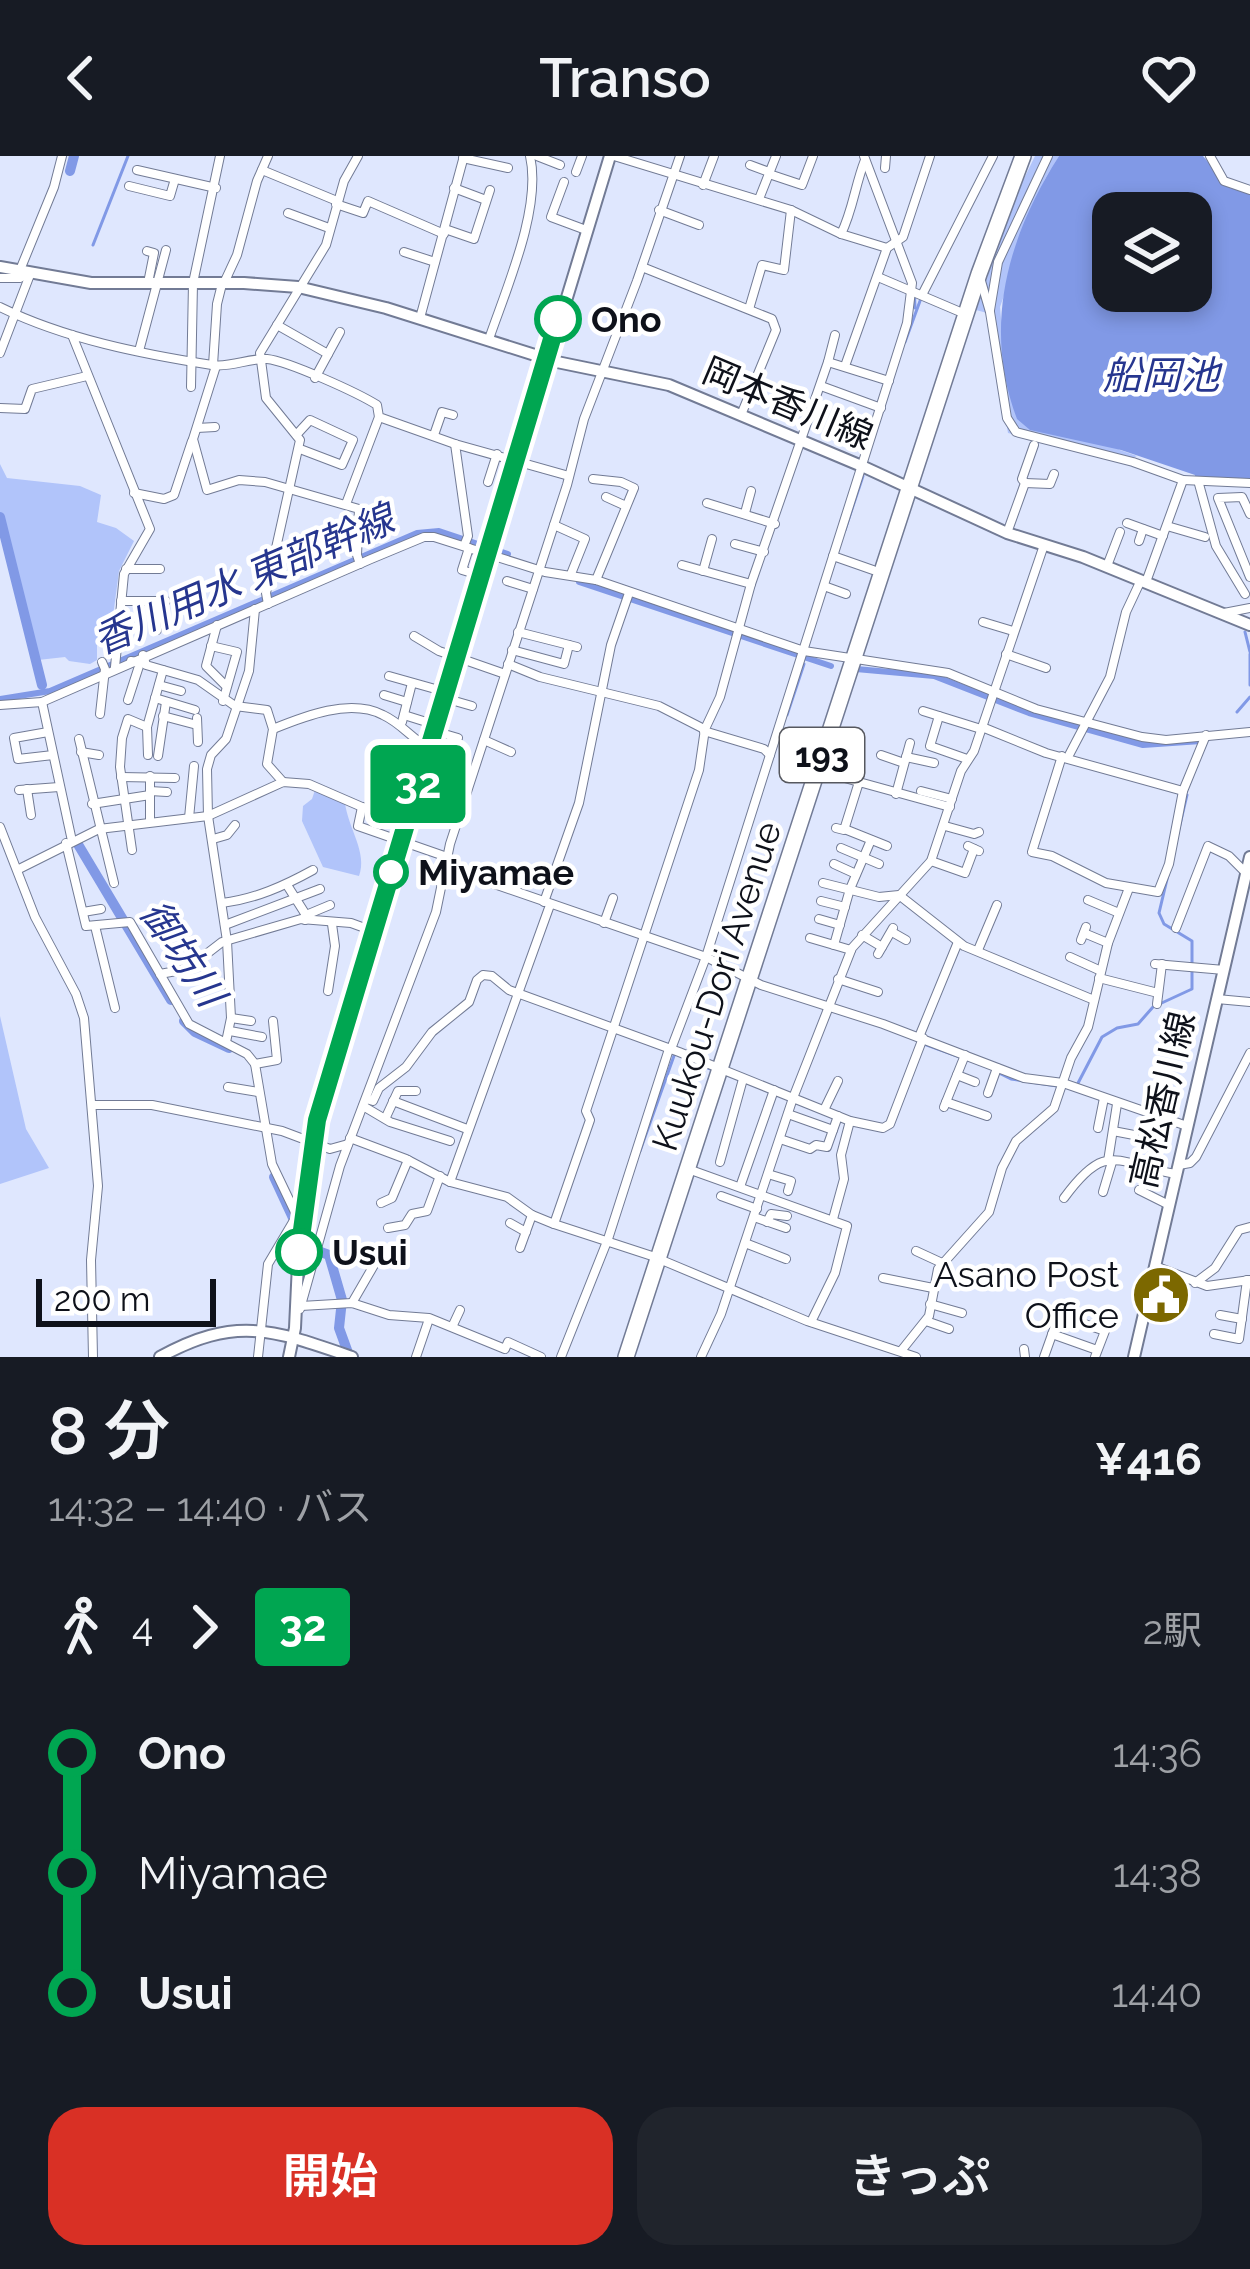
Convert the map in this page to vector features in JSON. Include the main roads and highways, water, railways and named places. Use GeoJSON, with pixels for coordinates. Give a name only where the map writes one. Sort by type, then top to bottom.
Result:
{"type":"FeatureCollection","features":[{"type":"Feature","properties":{"kind":"highway","name":"Kuukou-Dori Avenue"},"geometry":{"type":"LineString","coordinates":[[744,975],[817,770],[873,569],[905,486],[1012,156]]}},
{"type":"Feature","properties":{"kind":"highway","name":"Kuukou-Dori Avenue"},"geometry":{"type":"LineString","coordinates":[[656,1257],[905,486],[1023,156]]}},
{"type":"Feature","properties":{"kind":"highway","name":"Kuukou-Dori Avenue"},"geometry":{"type":"LineString","coordinates":[[622,1357],[688,1169],[715,1068]]}},
{"type":"Feature","properties":{"kind":"main road"},"geometry":{"type":"LineString","coordinates":[[289,1357],[311,1143],[546,357],[612,156]]}},
{"type":"Feature","properties":{"kind":"main road","name":"岡本香川線"},"geometry":{"type":"LineString","coordinates":[[0,267],[91,283],[298,287],[603,374],[669,385],[1007,533],[1107,566],[1250,625]]}},
{"type":"Feature","properties":{"kind":"main road","name":"高松香川線"},"geometry":{"type":"LineString","coordinates":[[1134,1357],[1250,857]]}},
{"type":"Feature","properties":{"kind":"main road"},"geometry":{"type":"LineString","coordinates":[[160,1357],[212,1332],[260,1331],[294,1333],[352,1357]]}},
{"type":"Feature","properties":{"kind":"water","name":"船岡池"},"geometry":{"type":"Polygon","coordinates":[[[1059,156],[1203,156],[1230,188],[1250,193],[1250,482],[1194,481],[1195,475],[1121,450],[1030,430],[1017,419],[1007,384],[1001,316],[1014,250],[1059,156]]]}},
{"type":"Feature","properties":{"kind":"waterway","name":"御坊川"},"geometry":{"type":"LineString","coordinates":[[70,171],[74,156]]}},
{"type":"Feature","properties":{"kind":"waterway"},"geometry":{"type":"LineString","coordinates":[[93,245],[128,156]]}},
{"type":"Feature","properties":{"kind":"waterway"},"geometry":{"type":"LineString","coordinates":[[914,282],[915,308]]}},
{"type":"Feature","properties":{"kind":"waterway"},"geometry":{"type":"LineString","coordinates":[[905,342],[920,301]]}},
{"type":"Feature","properties":{"kind":"waterway"},"geometry":{"type":"LineString","coordinates":[[845,530],[863,476]]}},
{"type":"Feature","properties":{"kind":"waterway","name":"御坊川"},"geometry":{"type":"LineString","coordinates":[[0,517],[42,685]]}},
{"type":"Feature","properties":{"kind":"waterway","name":"香川用水 東部幹線"},"geometry":{"type":"LineString","coordinates":[[0,699],[50,691],[417,533],[439,531],[508,554]]}},
{"type":"Feature","properties":{"kind":"waterway","name":"香川用水 東部幹線"},"geometry":{"type":"LineString","coordinates":[[579,582],[831,666]]}},
{"type":"Feature","properties":{"kind":"waterway"},"geometry":{"type":"LineString","coordinates":[[1245,632],[1250,652]]}},
{"type":"Feature","properties":{"kind":"waterway"},"geometry":{"type":"LineString","coordinates":[[1250,654],[1250,685]]}},
{"type":"Feature","properties":{"kind":"waterway"},"geometry":{"type":"LineString","coordinates":[[787,715],[804,664]]}},
{"type":"Feature","properties":{"kind":"waterway","name":"香川用水 東部幹線"},"geometry":{"type":"LineString","coordinates":[[856,669],[934,676],[1029,713],[1143,745],[1201,741]]}},
{"type":"Feature","properties":{"kind":"waterway"},"geometry":{"type":"LineString","coordinates":[[1237,712],[1250,697]]}},
{"type":"Feature","properties":{"kind":"waterway"},"geometry":{"type":"LineString","coordinates":[[1076,1087],[1102,1037],[1138,1024],[1153,1007],[1192,989],[1192,941],[1164,924],[1159,913],[1187,795]]}},
{"type":"Feature","properties":{"kind":"waterway","name":"御坊川"},"geometry":{"type":"LineString","coordinates":[[76,841],[171,1000]]}},
{"type":"Feature","properties":{"kind":"waterway","name":"御坊川"},"geometry":{"type":"LineString","coordinates":[[184,1021],[195,1032],[229,1048]]}},
{"type":"Feature","properties":{"kind":"waterway"},"geometry":{"type":"LineString","coordinates":[[924,1044],[960,1057]]}},
{"type":"Feature","properties":{"kind":"waterway"},"geometry":{"type":"LineString","coordinates":[[640,1151],[675,1053]]}},
{"type":"Feature","properties":{"kind":"waterway"},"geometry":{"type":"LineString","coordinates":[[683,1058],[713,1070]]}},
{"type":"Feature","properties":{"kind":"waterway"},"geometry":{"type":"LineString","coordinates":[[997,1072],[1011,1079],[1057,1086]]}},
{"type":"Feature","properties":{"kind":"waterway","name":"御坊川"},"geometry":{"type":"LineString","coordinates":[[274,1177],[293,1218]]}},
{"type":"Feature","properties":{"kind":"waterway","name":"御坊川"},"geometry":{"type":"LineString","coordinates":[[318,1251],[329,1255],[342,1300],[339,1328],[347,1350]]}},
{"type":"Feature","properties":{"kind":"place","name":"Ono"},"geometry":{"type":"Point","coordinates":[558,319]}},
{"type":"Feature","properties":{"kind":"place","name":"Miyamae"},"geometry":{"type":"Point","coordinates":[391,872]}},
{"type":"Feature","properties":{"kind":"place","name":"Usui"},"geometry":{"type":"Point","coordinates":[299,1252]}},
{"type":"Feature","properties":{"kind":"place","name":"Asano Post Office"},"geometry":{"type":"Point","coordinates":[1161,1295]}}]}
